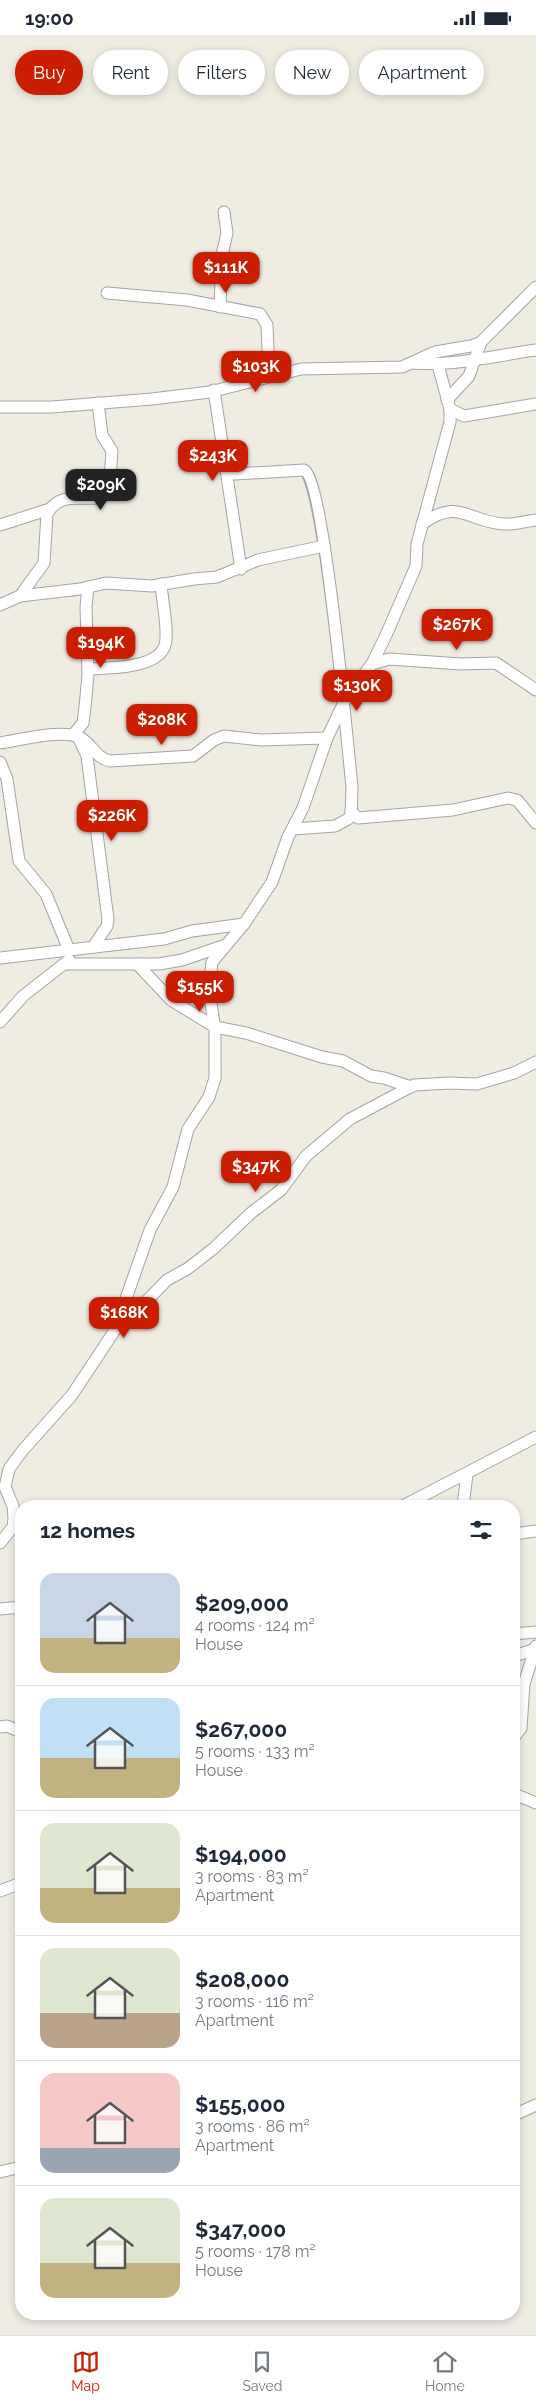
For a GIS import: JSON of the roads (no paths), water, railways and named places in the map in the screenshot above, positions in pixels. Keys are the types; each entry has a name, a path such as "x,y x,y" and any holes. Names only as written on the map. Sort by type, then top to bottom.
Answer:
{"street":[{"path":"220,307 222,255 227,233 224,212"},
{"path":"0,407 52,407 152,399 214,390 301,369 392,368 412,363 435,351 471,345 481,341 536,287"},
{"path":"107,293 187,300 260,314 267,325 269,376"},
{"path":"448,405 469,376 476,361 481,341"},
{"path":"412,363 438,365 476,361 536,350"},
{"path":"0,1543 13,1527 13,1506 4,1487 9,1469 23,1450 72,1395 115,1330 150,1230 172,1187 188,1129 209,1097 213,1086 216,1063 215,1027 210,990 212,962 223,946 244,923 272,882 288,837 303,808 328,737 347,696 372,664 416,566 417,544 433,492 449,427 448,405 438,365"},
{"path":"214,390 241,569"},
{"path":"0,525 50,509 67,498 102,498 109,492 112,451 102,435 98,403"},
{"path":"448,405 464,416 536,404"},
{"path":"225,469 235,474 307,471 313,485 324,546 343,708 352,787 351,812 348,819 335,826 293,829"},
{"path":"20,596 45,559 47,514 50,509"},
{"path":"422,524 436,514 450,511 504,525 536,521"},
{"path":"0,605 20,596 106,583 140,586 218,577 241,569 258,560 324,546"},
{"path":"88,669 128,667 150,660 163,650 166,640 166,618 161,584"},
{"path":"75,736 83,723 88,669 86,607 88,587"},
{"path":"372,664 389,659 461,664 496,663 536,689"},
{"path":"0,743 54,735 75,736 88,743 103,759 110,761 193,756 214,740 224,736 261,740 328,737"},
{"path":"75,736 87,756 108,919 107,926 93,947"},
{"path":"0,763 7,779 19,861 46,894 74,949"},
{"path":"351,812 358,818 453,810 508,798 517,800 536,823"},
{"path":"0,958 164,939 192,931 244,923"},
{"path":"66,964 137,965 169,963 223,946"},
{"path":"0,1022 23,996 66,964 74,949"},
{"path":"137,965 171,1000 215,1027 246,1033 322,1057 343,1061 371,1076 384,1078 411,1087"},
{"path":"115,1330 132,1316 167,1280 187,1269 214,1249 251,1213 281,1189 306,1156 350,1119 411,1087 450,1083 477,1084 514,1073 536,1062"},
{"path":"415,1500 536,1437"},
{"path":"464,1500 467,1474"},
{"path":"520,1533 536,1531"},
{"path":"0,1609 15,1608"},
{"path":"520,1633 536,1631"},
{"path":"520,1654 536,1647"},
{"path":"520,1729 524,1685 536,1647"},
{"path":"0,1727 7,1726 15,1729"},
{"path":"520,1796 536,1803"},
{"path":"0,1891 15,1885"},
{"path":"520,2112 536,2105"},
{"path":"0,2172 15,2168"}]}
